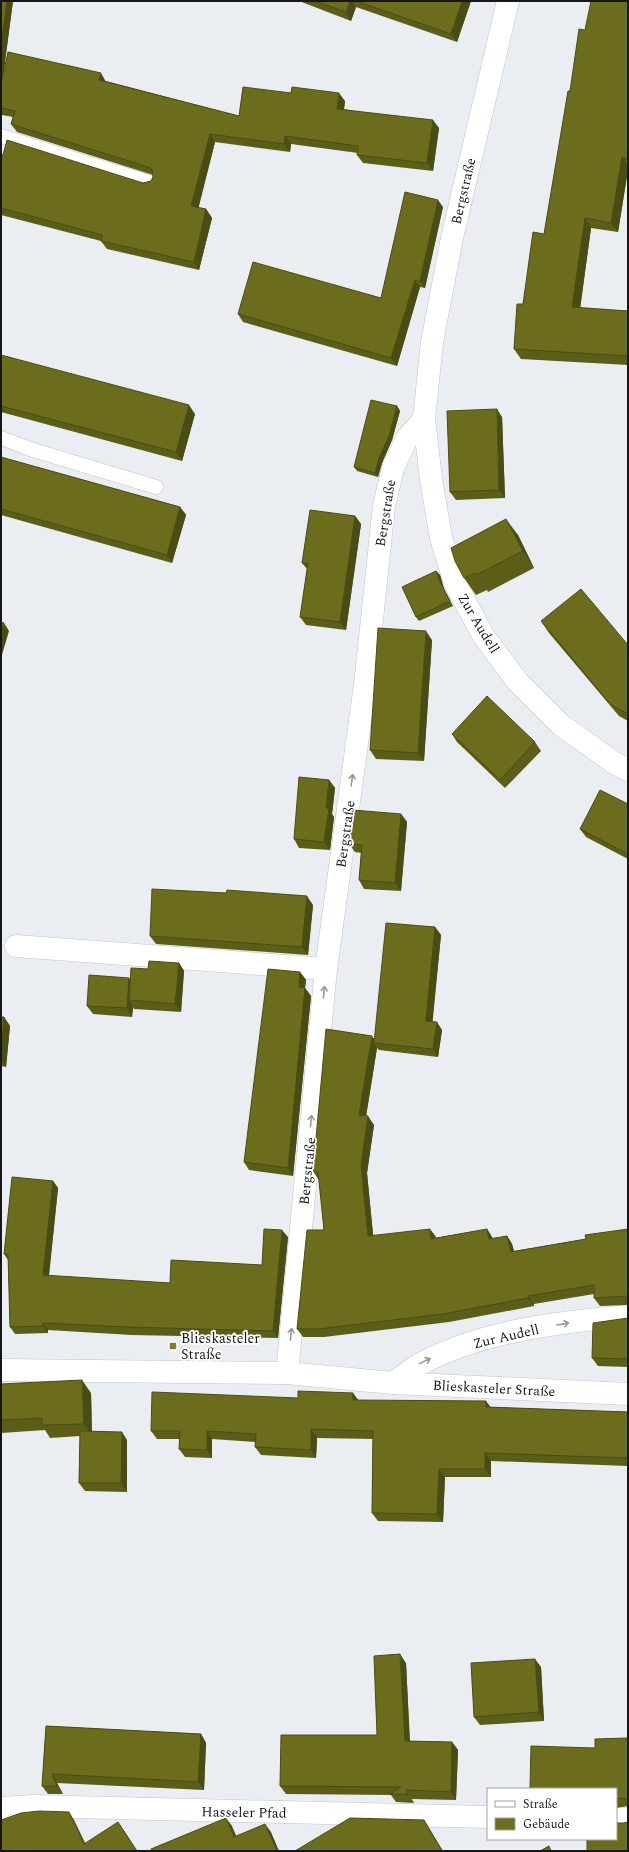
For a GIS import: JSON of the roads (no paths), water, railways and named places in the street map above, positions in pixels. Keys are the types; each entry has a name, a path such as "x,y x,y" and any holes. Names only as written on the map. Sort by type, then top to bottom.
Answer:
{"street":[{"name":"Bergstraße","path":"287,1373 326,969 365,685 384,506 393,468 407,438 424,419 432,342 452,238 508,1"},
{"name":"Zur Audell","path":"424,419 431,479 442,538 455,583 483,635 517,681 561,725 613,762 628,770"},
{"path":"16,946 326,969"},
{"name":"Zur Audell","path":"393,1383 419,1364 440,1354 492,1336 581,1321 628,1316"},
{"name":"Blieskasteler Straße","path":"1,1370 287,1373 393,1383 628,1394"},
{"name":"Hasseler Pfad","path":"1,1808 33,1806 487,1817"},
{"path":"617,1819 628,1819"}],"lane":[{"path":"1,136 151,183"},
{"path":"1,438 33,450 156,486"}],"place":[{"name":"Blieskasteler Straße","path":"173,1346"}]}
